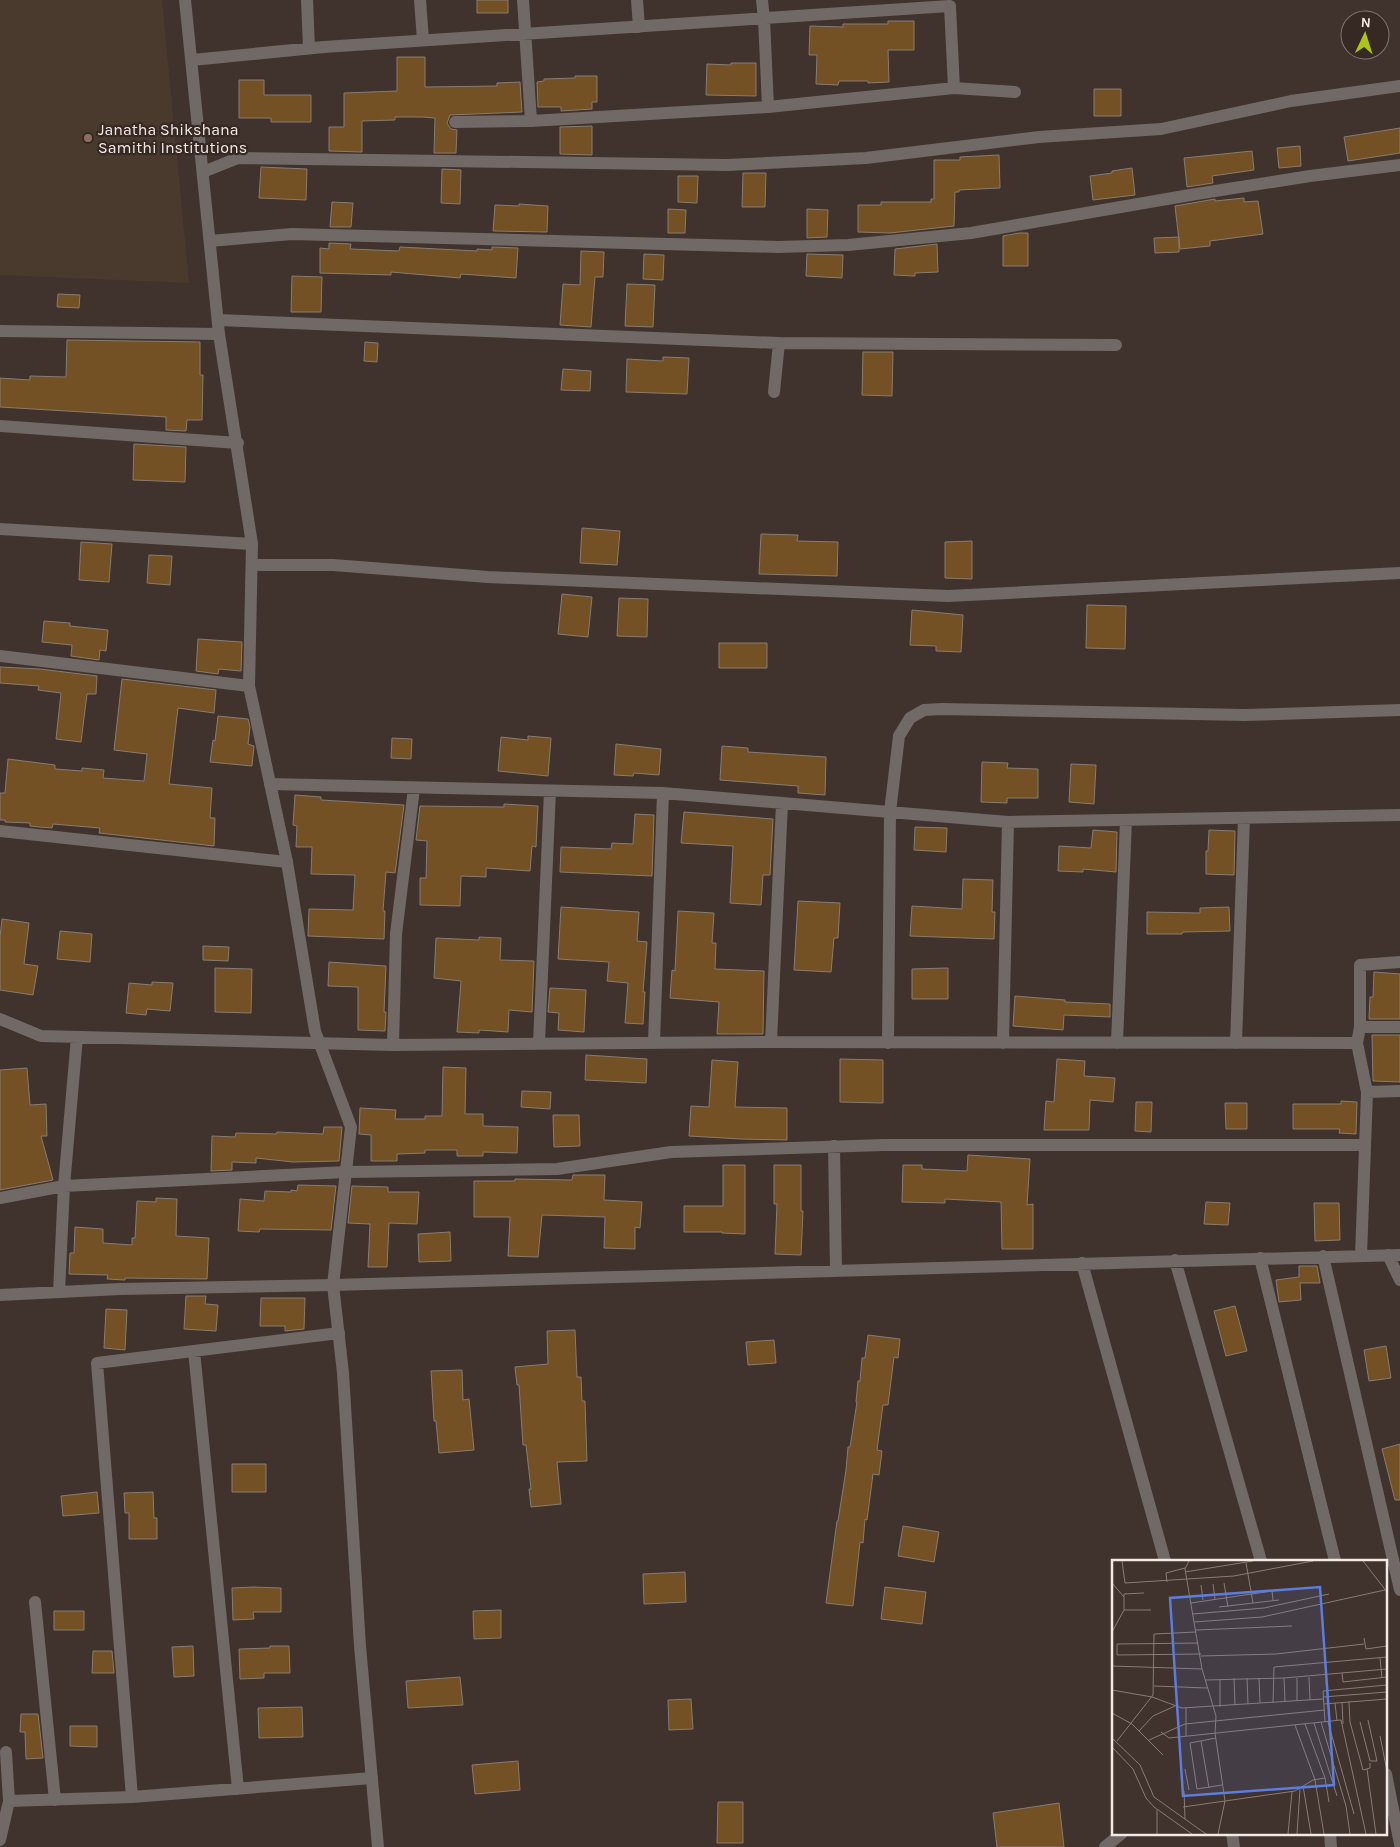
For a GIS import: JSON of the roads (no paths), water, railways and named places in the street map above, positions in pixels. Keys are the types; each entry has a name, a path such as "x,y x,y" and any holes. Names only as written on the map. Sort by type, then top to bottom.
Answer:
{"street":[{"path":"185,0 219,334 238,443 252,544 250,686 287,862 315,1032 351,1127 333,1285 344,1373 360,1646 378,1847"},
{"path":"307,0 309,48"},
{"path":"420,0 423,40"},
{"path":"523,0 532,121"},
{"path":"637,0 639,27"},
{"path":"762,0 768,107"},
{"path":"192,60 309,48 950,6 954,88"},
{"path":"203,172 238,158 727,165 866,158 1039,137 1162,129 1291,102 1400,86"},
{"path":"455,122 532,121 768,107 954,88 1015,92"},
{"path":"210,241 292,234 778,247 848,245 971,233 1199,193 1310,176 1400,165"},
{"path":"218,320 778,343 1116,345"},
{"path":"0,331 219,334"},
{"path":"774,392 778,343"},
{"path":"0,426 238,443"},
{"path":"0,529 252,544"},
{"path":"252,564 333,565 498,578 948,596 1400,573"},
{"path":"0,656 250,686"},
{"path":"888,1043 890,812 899,736 910,718 924,710 942,709 1245,715 1400,710"},
{"path":"270,784 663,793 1008,822 1400,815"},
{"path":"393,1045 396,934 414,788"},
{"path":"539,1043 550,790"},
{"path":"654,1042 663,793"},
{"path":"772,1042 782,803"},
{"path":"1236,1043 1244,818"},
{"path":"1116,1043 1126,820"},
{"path":"1003,1043 1008,822"},
{"path":"0,831 287,862"},
{"path":"1361,1256 1368,1092 1357,1043 1360,1027 1360,965 1400,962"},
{"path":"0,1019 41,1036 393,1045 654,1042 1357,1043"},
{"path":"1360,1027 1400,1027"},
{"path":"59,1292 64,1186 77,1037"},
{"path":"1368,1092 1400,1091"},
{"path":"0,1198 64,1186 346,1172 557,1169 671,1152 883,1145 1365,1145"},
{"path":"834,1146 836,1270"},
{"path":"0,1295 1394,1255 1400,1280"},
{"path":"1323,1256 1400,1590"},
{"path":"1260,1258 1335,1560"},
{"path":"1174,1260 1261,1560"},
{"path":"1082,1263 1165,1560"},
{"path":"132,1797 97,1363 339,1333"},
{"path":"194,1351 238,1788"},
{"path":"35,1602 56,1800"},
{"path":"0,1840 9,1801 6,1752"},
{"path":"9,1801 132,1797 372,1778"},
{"path":"1388,1784 1400,1844"},
{"path":"1232,1834 1234,1847"},
{"path":"1330,1834 1331,1847"},
{"path":"1105,1847 1118,1840"}],"place":[{"name":"Janatha Shikshana Samithi Institutions","path":"88,138"}]}
